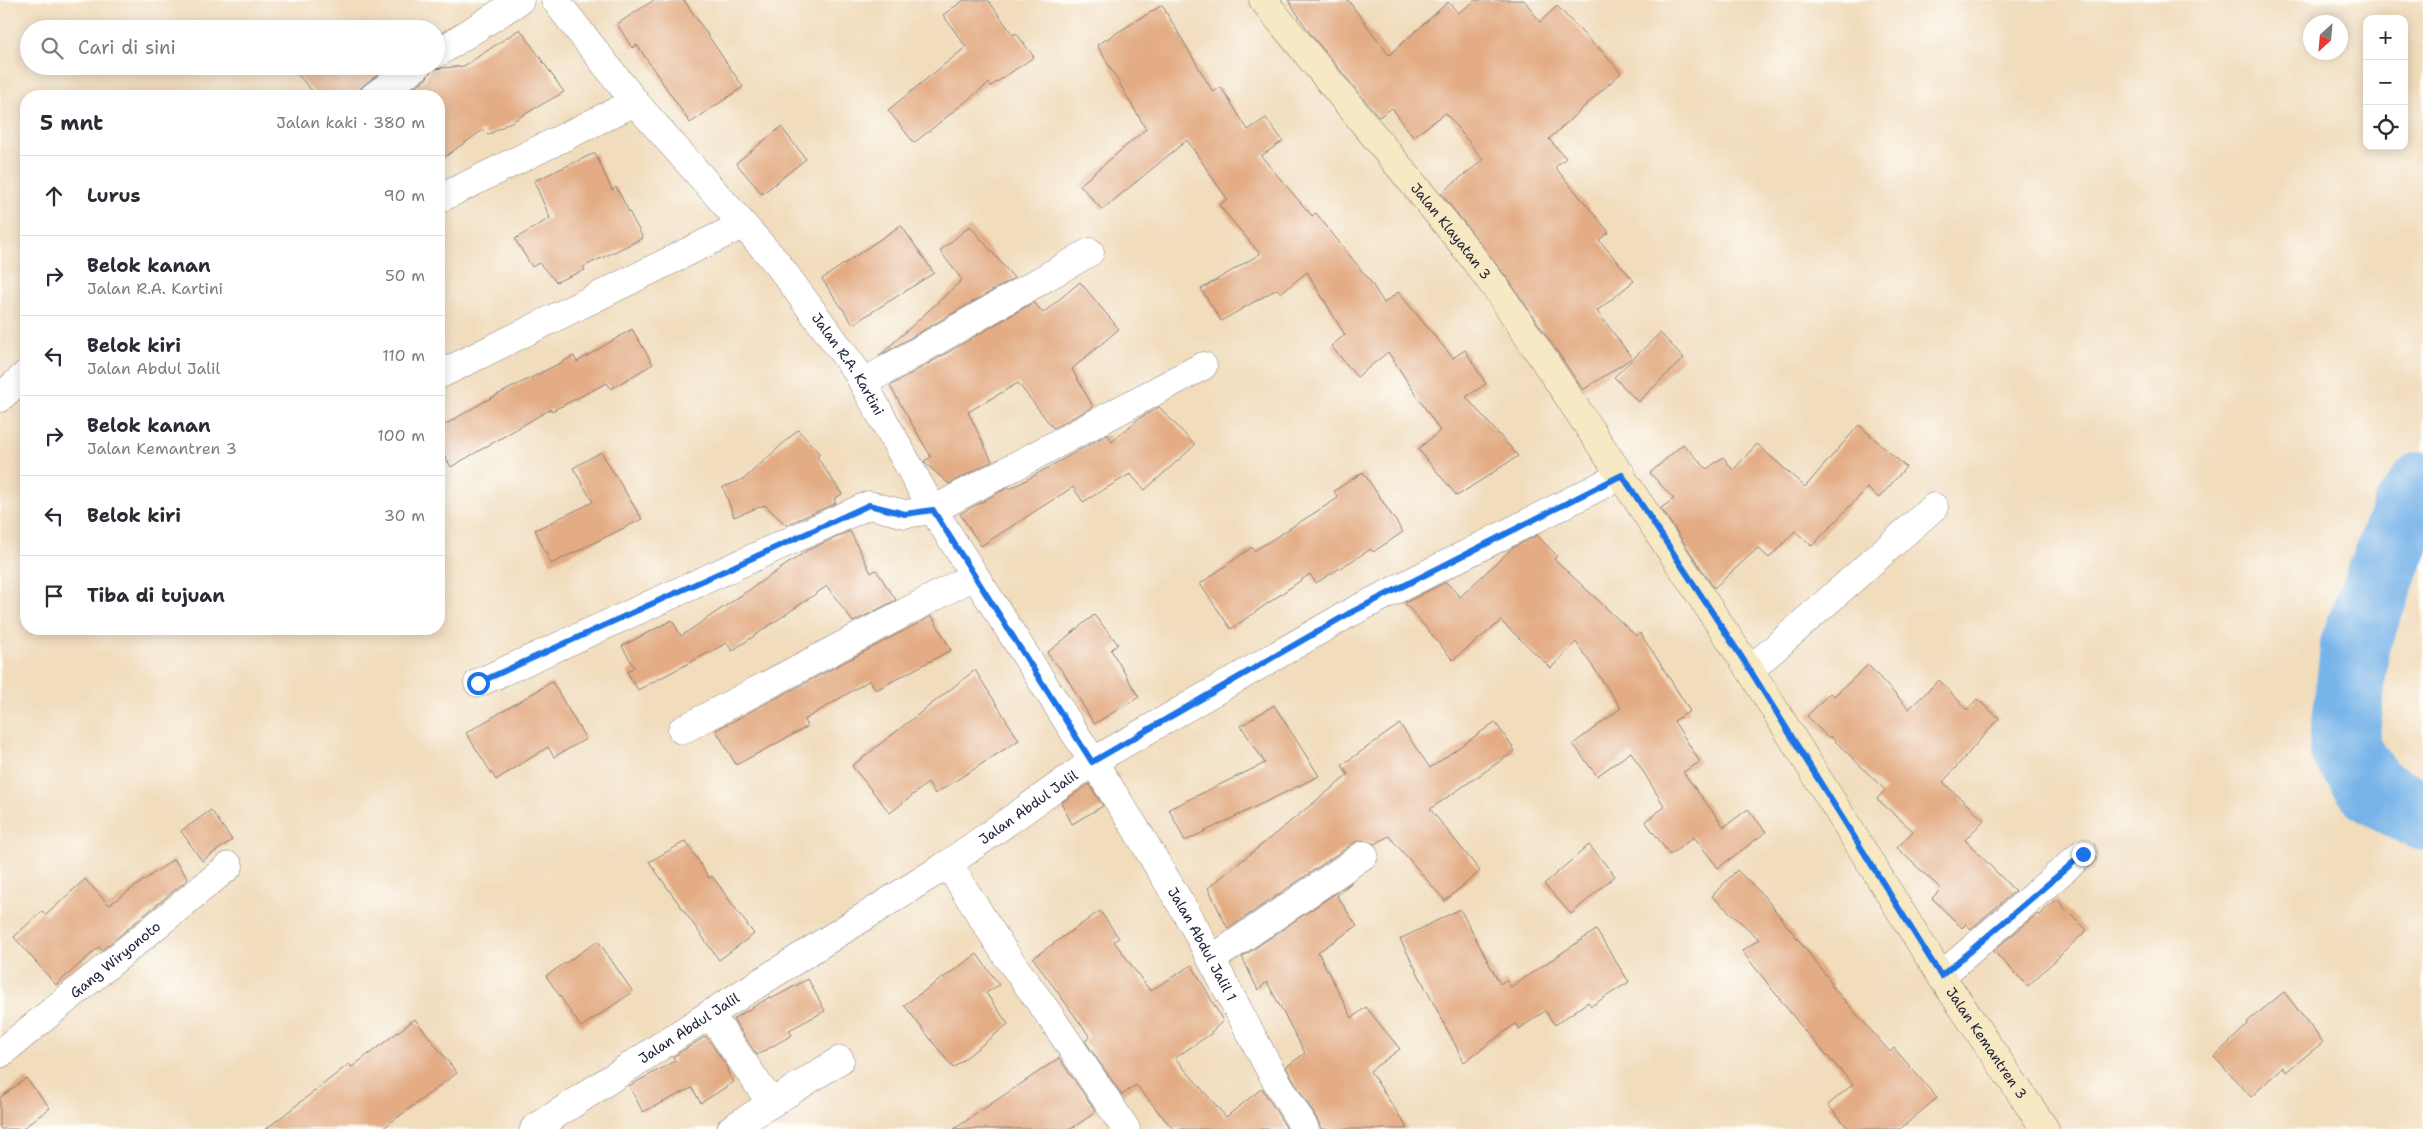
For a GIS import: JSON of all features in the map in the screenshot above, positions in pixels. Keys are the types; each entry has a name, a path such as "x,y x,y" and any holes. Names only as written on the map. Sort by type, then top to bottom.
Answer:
{"street":[{"path":"445,48 520,0"},
{"name":"Jalan R.A. Kartini","path":"555,0 635,102 742,225 778,263 864,383 933,510 1092,762"},
{"name":"Jalan Klayatan 3","path":"1263,0 1464,246 1498,291 1537,353 1622,475"},
{"path":"383,90 405,75"},
{"path":"445,196 635,102"},
{"path":"445,373 742,225"},
{"path":"864,383 1090,252"},
{"path":"478,683 869,505 905,514 933,510 1203,366"},
{"path":"0,398 20,380"},
{"name":"Jalan Kemantren 3","path":"1622,475 1750,670 1941,976 2045,1129"},
{"name":"Jalan Abdul Jalil","path":"534,1129 710,1014 948,864 1092,762 1348,614 1622,475"},
{"path":"1750,670 1934,507"},
{"path":"682,730 974,576"},
{"name":"Jalan Abdul Jalil 1","path":"1092,762 1136,829 1212,958 1270,1070 1305,1129"},
{"path":"1941,976 2083,854"},
{"path":"1212,958 1364,855"},
{"path":"948,864 1006,955 1048,1013 1126,1129"},
{"name":"Gang Wiryonoto","path":"0,1054 229,866"},
{"path":"710,1014 770,1103"},
{"path":"731,1129 840,1060"}],"building":[{"path":"654,0 684,0 743,87 690,123 637,45 632,48 617,24"},
{"path":"964,0 988,0 1013,35 1016,33 1034,57 991,86 989,83 914,143 888,110 966,47 943,15"},
{"path":"1288,0 1348,0 1389,55 1448,2 1458,13 1476,0 1524,0 1540,22 1557,6 1598,47 1621,73 1549,139 1566,158 1555,167 1609,232 1599,240 1634,281 1597,311 1632,358 1583,390 1510,282 1441,193 1483,160 1446,113 1413,137 1392,108 1379,117 1312,36"},
{"path":"1162,5 1213,92 1221,87 1248,130 1266,118 1283,141 1261,156 1312,216 1316,213 1370,281 1384,303 1398,292 1453,358 1465,350 1486,384 1466,397 1518,456 1457,496 1418,449 1440,431 1388,352 1357,377 1331,346 1345,335 1307,272 1281,293 1277,289 1221,321 1201,289 1260,254 1219,205 1227,199 1187,140 1102,210 1080,185 1146,129 1097,45"},
{"path":"520,29 564,92 488,135 483,130 445,157 445,90 410,90 426,79 428,75 445,75 445,68 464,66"},
{"path":"298,75 377,75 360,90 312,90"},
{"path":"781,127 806,159 762,194 736,163"},
{"path":"595,153 612,190 616,187 643,238 583,267 585,270 556,282 539,263 532,267 515,239 550,218 534,181"},
{"path":"901,225 934,273 853,324 822,279"},
{"path":"970,226 1014,278 879,356 962,280 940,251"},
{"path":"1080,282 1119,329 1072,369 1093,407 1053,428 1018,383 968,412 992,461 949,484 925,463 924,461 931,457 890,386 1034,302 1043,313"},
{"path":"632,329 653,364 611,389 607,383 552,411 551,409 451,467 445,456 445,424 487,400 574,356 577,362"},
{"path":"1660,333 1684,358 1638,402 1614,377"},
{"path":"1159,407 1195,445 1145,490 1130,474 1083,502 1073,487 981,546 960,514 1009,487 1010,489 1108,434 1112,442 1138,419"},
{"path":"1859,425 1906,467 1879,498 1867,488 1812,546 1795,531 1769,558 1758,548 1714,588 1661,508 1674,499 1650,473 1683,444 1707,469 1723,457 1733,470 1757,444 1805,487"},
{"path":"798,430 820,454 817,457 842,494 834,499 836,503 786,525 765,505 734,517 723,487 744,479"},
{"path":"601,452 642,519 551,564 535,530 593,502 573,468"},
{"path":"1363,472 1403,532 1373,552 1371,549 1316,583 1310,574 1231,629 1200,584 1252,547 1254,551 1338,498 1334,491"},
{"path":"850,531 871,573 876,570 896,600 853,622 827,586 732,651 727,643 638,690 627,672 634,667 622,646 672,620 681,636 808,550"},
{"path":"1537,535 1557,556 1554,559 1636,636 1640,633 1658,660 1690,711 1674,721 1700,762 1683,772 1724,827 1748,809 1766,832 1718,868 1694,837 1670,855 1645,821 1665,807 1631,752 1597,776 1573,744 1621,708 1576,642 1551,668 1501,621 1453,660 1405,603 1446,582 1460,597 1511,549"},
{"path":"1094,615 1118,644 1111,650 1139,697 1094,724 1064,673 1047,653"},
{"path":"932,616 951,650 876,690 870,680 804,720 807,727 736,765 716,730"},
{"path":"1868,665 1909,709 1939,680 1967,710 1977,699 1999,718 1943,782 1984,820 1965,840 2015,891 1971,929 1966,924 1962,928 1932,898 1941,889 1897,848 1913,831 1877,799 1885,790 1830,736 1828,738 1807,716 1830,693 1834,696"},
{"path":"975,670 1019,740 935,794 928,783 890,813 852,766"},
{"path":"552,682 586,739 554,757 548,747 496,780 466,733"},
{"path":"1274,705 1319,776 1185,841 1169,809 1265,763 1241,726"},
{"path":"1495,722 1515,751 1430,809 1480,871 1445,901 1389,836 1375,844 1362,840 1355,842 1228,929 1208,888 1348,775 1342,765 1400,724 1430,768"},
{"path":"1089,784 1103,806 1072,824 1061,803"},
{"path":"211,810 232,840 202,861 181,831"},
{"path":"686,841 709,878 712,876 754,934 719,960 649,862"},
{"path":"1589,845 1615,876 1571,914 1544,884"},
{"path":"174,859 188,879 102,950 99,947 56,985 14,937 42,911 46,915 85,879 109,905"},
{"path":"1737,870 1764,896 1832,983 1831,985 1890,1052 1894,1048 1937,1098 1900,1129 1849,1129 1828,1105 1853,1084 1808,1035 1742,951 1759,939 1712,896"},
{"path":"1352,882 1337,896 1357,926 1318,952 1352,1018 1366,1007 1400,1049 1370,1071 1408,1129 1321,1129 1286,1067 1305,1053 1267,982 1258,990 1242,957"},
{"path":"2056,899 2087,930 2028,986 1993,951 2037,914 2039,916"},
{"path":"1460,909 1500,984 1506,980 1511,987 1596,930 1629,982 1591,1006 1588,1002 1555,1025 1545,1011 1519,1029 1515,1024 1464,1062 1400,939"},
{"path":"1100,911 1119,938 1114,941 1150,991 1192,965 1223,1021 1212,1033 1175,1058 1226,1117 1262,1088 1287,1129 1173,1129 1136,1085 1122,1095 1085,1041 1090,1037 1033,958"},
{"path":"598,941 633,992 581,1027 546,976"},
{"path":"977,954 999,985 986,993 1008,1024 953,1068 904,1005"},
{"path":"808,979 825,1011 789,1030 792,1035 757,1055 733,1019 770,997 771,999"},
{"path":"2284,992 2323,1042 2286,1072 2283,1067 2251,1097 2214,1057 2248,1024 2247,1022"},
{"path":"415,1019 457,1073 382,1129 266,1129 349,1064 352,1067"},
{"path":"706,1036 729,1070 727,1071 734,1082 701,1103 692,1088 643,1112 629,1086 675,1061 673,1057"},
{"path":"1059,1058 1096,1112 1071,1129 954,1129"},
{"path":"26,1078 50,1108 22,1129 0,1129 0,1098"}],"waterway":[{"path":"2423,486 2405,514 2355,643 2344,747 2372,789 2423,816"}],"route":[{"path":"478,683 869,505 905,514 933,510 1092,762 1348,614 1622,475 1750,670 1941,976 2083,854"}]}
